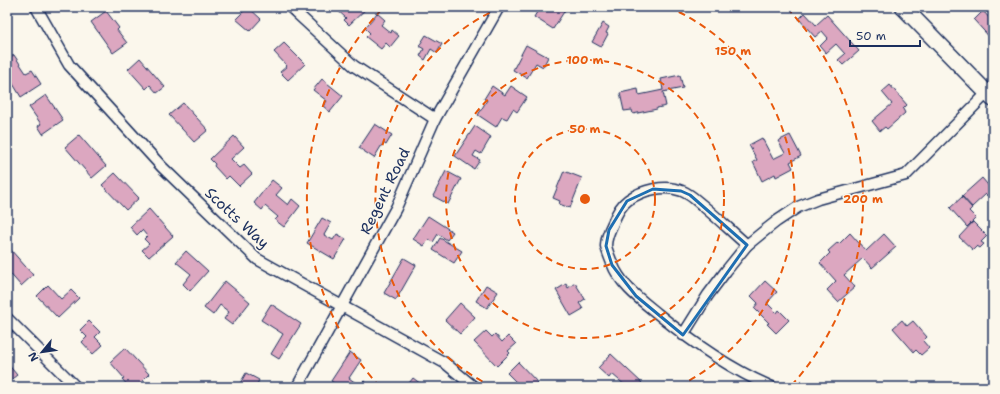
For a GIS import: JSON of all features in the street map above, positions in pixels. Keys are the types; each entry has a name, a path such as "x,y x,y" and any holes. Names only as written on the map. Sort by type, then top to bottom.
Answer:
{"street":[{"name":"Scotts Way","path":"36,7 69,65 162,167 257,259 445,363 474,387"},
{"path":"290,7 354,66 435,119"},
{"name":"Regent Road","path":"297,387 396,208 435,119 499,7"},
{"path":"683,335 708,295 747,245 777,221 798,208 818,200 906,175 991,93 903,7"},
{"path":"747,245 716,216 690,195 681,191 666,188 653,189 639,194 627,201 617,213 609,230 606,246 612,264 636,296 695,344 736,370 772,387"},
{"path":"7,318 76,387"}],"highlighted area":[{"path":"653,189 681,191 690,195 747,245 683,335 636,296 612,265 606,246 609,230 627,201"}],"building":[{"path":"248,7 261,19 250,31 236,19"},
{"path":"330,7 368,7 349,25 344,20 346,18 335,8 333,10"},
{"path":"540,7 567,7 553,29 534,17"},
{"path":"106,11 119,28 117,30 127,43 113,53 91,22"},
{"path":"983,11 993,22 993,41 974,20"},
{"path":"377,13 385,20 381,25 391,33 392,30 399,36 390,47 386,43 381,49 366,37 370,33 365,28"},
{"path":"805,13 816,25 827,15 859,51 843,65 838,60 845,54 836,44 826,53 820,46 828,38 822,31 815,37 799,19"},
{"path":"603,23 609,27 606,33 608,34 601,47 592,42"},
{"path":"426,35 442,44 437,53 431,49 425,60 420,56 424,49 419,46"},
{"path":"284,43 305,64 288,80 280,72 287,66 274,52"},
{"path":"526,45 548,57 543,67 536,63 527,78 513,70"},
{"path":"14,55 26,73 32,70 41,84 21,97 7,74 7,69 9,68 7,66 7,59"},
{"path":"140,58 165,87 157,93 150,85 146,89 128,69"},
{"path":"680,75 683,88 663,92 666,106 633,114 632,110 624,111 620,93 638,89 639,95 663,90 661,79"},
{"path":"322,79 343,96 330,112 323,106 327,101 313,90"},
{"path":"890,85 907,105 903,109 905,113 887,129 885,127 880,131 872,121 892,104 882,92"},
{"path":"492,86 505,95 511,86 527,97 517,112 513,109 507,119 502,117 496,127 478,115 487,100 484,99"},
{"path":"46,95 63,120 43,134 38,126 41,124 29,107"},
{"path":"183,103 208,130 194,142 169,115"},
{"path":"375,124 392,135 386,145 383,143 374,158 359,148"},
{"path":"475,126 491,137 481,154 476,151 473,156 480,160 474,169 455,156"},
{"path":"79,135 106,166 92,178 65,147"},
{"path":"790,135 801,156 790,162 793,168 776,177 775,174 762,181 753,162 757,160 749,145 762,138 773,159 785,153 778,141"},
{"path":"234,136 244,147 231,159 240,168 244,165 252,174 239,186 229,176 226,179 214,166 215,164 210,159"},
{"path":"446,171 461,179 448,204 433,196"},
{"path":"564,171 582,178 570,208 559,204 560,201 553,198"},
{"path":"115,173 139,198 126,210 102,185"},
{"path":"982,178 993,191 987,196 986,194 972,207 962,196"},
{"path":"272,180 282,188 276,195 288,205 292,199 300,206 284,227 275,220 278,217 265,206 262,210 254,203"},
{"path":"962,197 972,208 969,211 976,218 967,227 950,208"},
{"path":"149,209 173,236 149,257 142,250 149,244 144,239 147,236 142,230 137,235 130,227"},
{"path":"428,216 453,232 447,240 438,234 433,242 429,239 424,246 413,239"},
{"path":"322,218 331,223 324,235 333,240 337,234 346,239 334,259 307,243"},
{"path":"973,222 987,236 981,242 984,244 980,248 977,246 973,250 959,237"},
{"path":"850,233 866,251 884,234 896,247 872,268 863,258 844,275 855,287 838,302 827,290 836,281 820,263 830,253 828,251 838,242 839,244"},
{"path":"440,238 462,251 454,263 433,250"},
{"path":"10,249 33,275 21,286 7,270 7,251"},
{"path":"186,251 208,271 190,291 183,284 191,274 176,262"},
{"path":"404,258 416,265 396,300 384,293"},
{"path":"225,281 250,302 232,325 224,319 229,312 220,305 213,315 204,308"},
{"path":"765,281 777,292 767,303 777,313 779,310 789,320 776,333 767,324 769,323 754,308 758,303 751,296"},
{"path":"575,283 585,299 579,303 583,309 571,316 556,290 566,284 568,288"},
{"path":"48,285 61,299 71,290 79,298 58,318 37,296"},
{"path":"486,285 498,292 487,308 476,301"},
{"path":"460,303 475,317 460,334 445,320"},
{"path":"271,304 301,324 279,359 271,354 283,334 261,320"},
{"path":"902,320 907,326 913,321 927,337 923,341 929,348 921,355 916,350 914,352 893,328"},
{"path":"89,321 100,332 95,337 103,345 93,354 82,342 87,337 80,330"},
{"path":"486,331 492,337 495,334 502,342 508,336 516,344 508,351 510,353 497,366 474,342"},
{"path":"125,348 149,374 136,387 129,387 122,379 124,378 110,362"},
{"path":"350,352 361,360 349,378 360,386 364,381 371,386 370,387 340,387 331,381"},
{"path":"611,354 642,383 638,387 627,387 612,374 609,378 598,368"},
{"path":"518,362 538,383 534,387 521,387 507,373"},
{"path":"7,363 17,375 7,383"},
{"path":"246,373 259,380 256,387 238,387"},
{"path":"413,378 425,387 406,387"}]}
